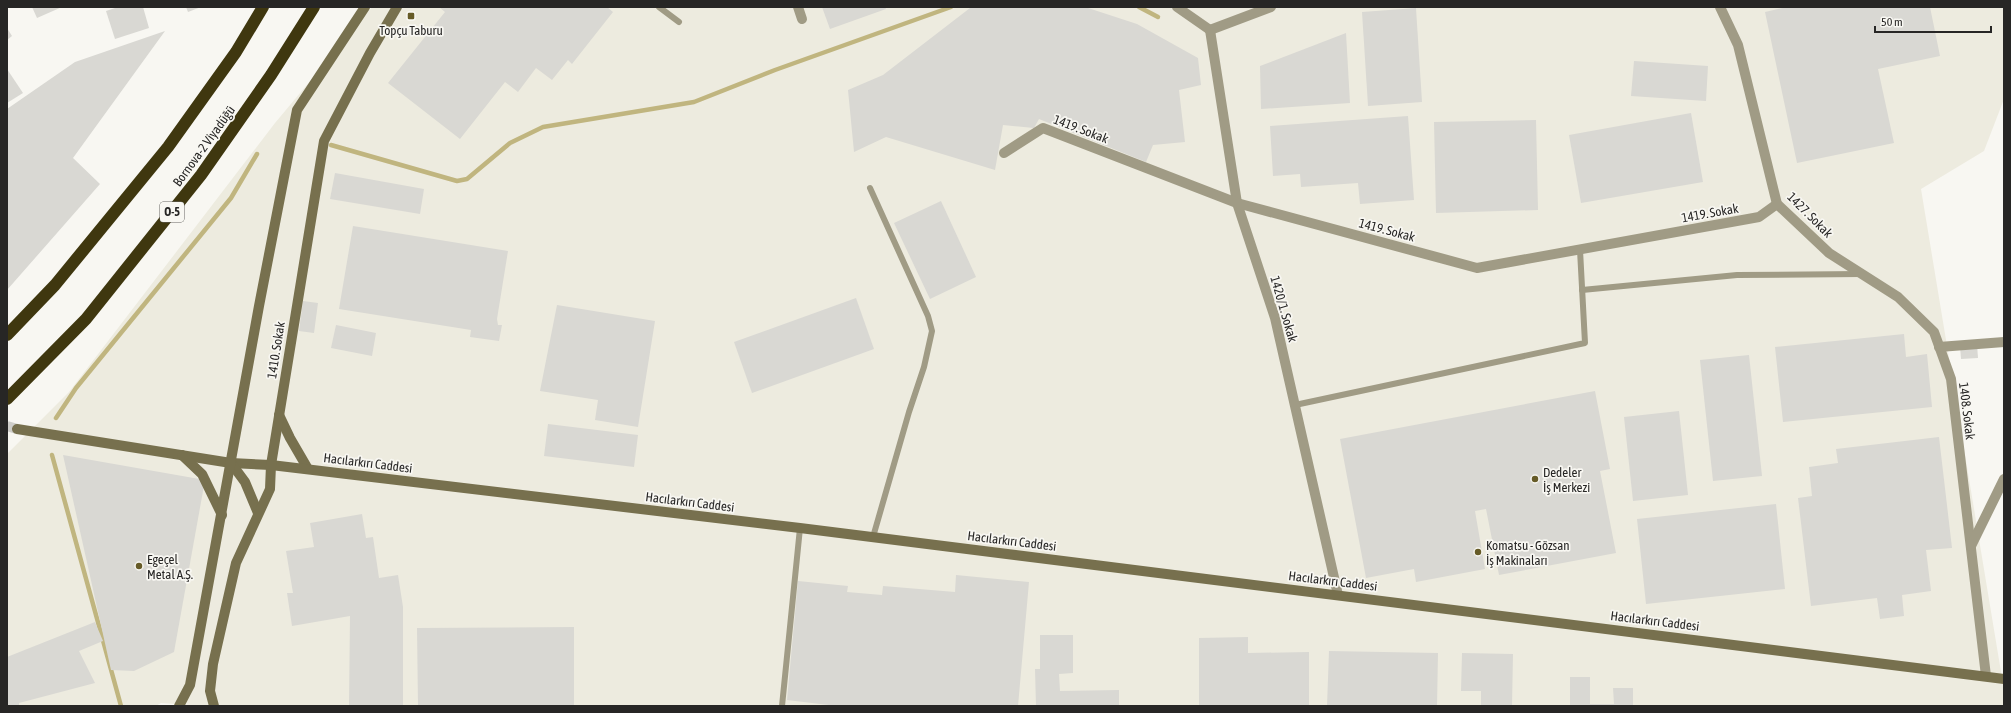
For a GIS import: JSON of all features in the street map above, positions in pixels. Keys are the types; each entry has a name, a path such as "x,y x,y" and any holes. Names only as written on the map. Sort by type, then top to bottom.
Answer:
{"highway":[{"path":"7,334 55,285 168,147 236,52 263,7"},
{"name":"Bornova-2 Viyadüğü","path":"7,399 86,319 201,175 271,75 314,7"}],"street":[{"name":"1410. Sokak","path":"179,706 190,685 259,306 297,110 365,7"},
{"name":"1410. Sokak","path":"214,706 210,691 213,664 234,571 258,513 270,489 271,465 324,141 370,53 397,7"},
{"path":"798,7 802,19"},
{"path":"1177,7 1210,30 1271,7"},
{"name":"1427. Sokak","path":"1720,7 1738,45 1777,204 1829,253 1898,296 1934,332 1939,347"},
{"name":"1420/1. Sokak","path":"1210,30 1237,203 1275,318 1338,595"},
{"name":"1419. Sokak","path":"1004,153 1043,128 1237,203 1477,268 1759,217 1777,204"},
{"path":"1939,347 2004,342"},
{"name":"1408. Sokak","path":"1939,347 1951,379 1986,676"},
{"path":"279,415 308,469"},
{"name":"Hacılarkırı Caddesi","path":"17,429 231,463 308,469 800,528 1986,676 2004,680"},
{"path":"182,455 202,474 222,515"},
{"path":"231,463 245,482 258,513"},
{"path":"1971,546 2004,479"}],"lane":[{"path":"659,7 680,22"},
{"path":"870,188 928,316 932,331 924,367 909,412 873,537"},
{"path":"1295,405 1585,343 1580,250"},
{"path":"1582,290 1737,275 1863,274"},
{"path":"782,706 800,528"}],"shaded area":[{"path":"372,7 2004,7 2004,99 1984,151 1921,189 2004,690 2004,706 203,706 161,703 156,706 7,706 7,454 69,392 275,123"}],"building":[{"path":"32,7 62,7 37,18"},
{"path":"118,7 143,7 149,28 115,39 106,11"},
{"path":"186,7 201,7 188,12"},
{"path":"439,7 607,7 613,12 572,64 568,60 552,80 536,68 518,92 505,82 460,139 388,83 445,12"},
{"path":"822,7 885,7 886,9 830,29"},
{"path":"1085,7 1137,24 1198,58 1201,85 1179,90 1185,142 1153,145 1146,162 1039,119 1034,128 1003,125 995,170 886,137 854,152 848,90 883,75 970,8"},
{"path":"1787,7 1930,7 1940,56 1878,69 1894,143 1797,163 1765,12"},
{"path":"1416,8 1422,102 1368,106 1362,12"},
{"path":"7,28 12,36 7,40"},
{"path":"165,31 73,158 100,184 7,290 7,109 75,62"},
{"path":"1346,33 1350,103 1261,109 1260,66"},
{"path":"1634,61 1708,66 1706,101 1631,96"},
{"path":"7,69 23,93 7,103"},
{"path":"1691,113 1703,182 1581,203 1569,135"},
{"path":"1408,116 1414,200 1360,204 1358,183 1301,187 1300,174 1273,176 1270,126"},
{"path":"1536,120 1538,210 1436,213 1434,122"},
{"path":"335,173 424,189 420,214 330,199"},
{"path":"941,201 976,277 930,299 894,223"},
{"path":"353,226 508,251 497,319 498,325 502,325 499,341 470,337 471,330 339,309"},
{"path":"856,298 874,349 752,393 734,342"},
{"path":"303,301 318,303 314,333 299,331"},
{"path":"557,305 655,321 638,427 595,420 598,400 540,391"},
{"path":"336,325 376,333 372,356 331,348"},
{"path":"1904,334 1906,357 1927,354 1932,407 1783,422 1775,347"},
{"path":"1977,344 1978,358 1961,359 1960,346"},
{"path":"1749,355 1762,476 1713,481 1700,360"},
{"path":"1595,391 1610,469 1600,471 1616,553 1499,575 1486,509 1475,511 1485,569 1416,582 1414,569 1366,578 1340,439"},
{"path":"1679,411 1688,495 1633,501 1624,417"},
{"path":"548,424 638,435 634,467 544,456"},
{"path":"1939,437 1952,548 1926,550 1931,591 1902,595 1904,616 1880,619 1877,598 1811,606 1798,498 1812,496 1809,467 1838,463 1836,449"},
{"name":"Egeçel Metal A.Ş.","path":"63,455 205,480 174,652 134,671 111,670"},
{"path":"1776,504 1785,589 1646,604 1637,519"},
{"path":"362,514 366,538 373,537 379,578 398,575 403,607 403,706 349,706 350,616 292,626 287,593 293,593 286,551 314,547 310,523"},
{"path":"956,575 1029,582 1018,706 837,706 787,700 798,581 848,586 847,592 882,595 883,586 955,592"},
{"path":"95,622 103,641 79,651 95,683 19,703 19,706 7,706 7,657"},
{"path":"574,627 574,706 418,706 417,628"},
{"path":"1040,635 1073,635 1073,673 1059,674 1060,691 1119,690 1119,706 1036,706 1035,669 1040,669"},
{"path":"1248,637 1248,653 1309,652 1309,706 1199,706 1199,638"},
{"path":"1329,651 1438,653 1437,706 1327,706"},
{"path":"1462,653 1513,654 1512,706 1481,706 1481,691 1461,691"},
{"path":"1570,677 1590,677 1590,704 1614,704 1613,688 1633,688 1633,706 1570,706"}],"waterway":[{"path":"331,145 457,181 467,179 510,143 543,127 694,102 775,70 951,7"},
{"path":"1139,7 1158,17"},
{"path":"56,418 76,388 231,198 257,154"},
{"path":"52,455 121,706"}],"tunnel":[{"path":"7,426 17,429"}],"place":[{"name":"Topçu Taburu","path":"411,16"},
{"name":"Dedeler İş Merkezi","path":"1535,479"},
{"name":"Komatsu - Gözsan İş Makinaları","path":"1478,552"},
{"name":"Egeçel Metal A.Ş.","path":"139,566"}]}
